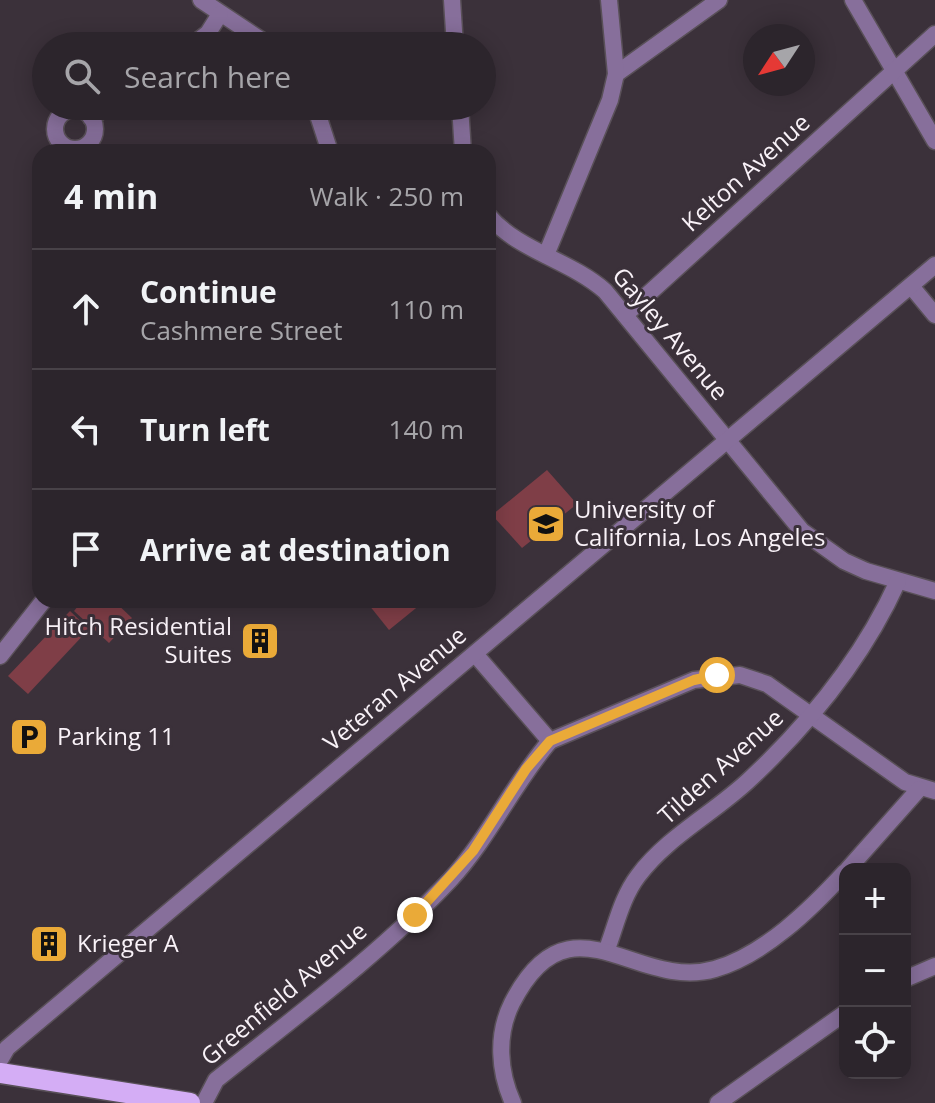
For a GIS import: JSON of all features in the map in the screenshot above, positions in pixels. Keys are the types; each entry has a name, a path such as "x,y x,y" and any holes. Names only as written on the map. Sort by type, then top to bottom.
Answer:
{"main road":[{"path":"0,1073 190,1103"}],"street":[{"path":"201,0 248,32"},
{"path":"452,0 454,32"},
{"path":"546,255 601,125 616,74 609,0"},
{"path":"616,74 719,0"},
{"path":"853,0 935,141"},
{"path":"209,32 220,14"},
{"name":"Kelton Avenue","path":"625,315 935,34"},
{"path":"320,120 327,144"},
{"path":"461,120 462,144"},
{"name":"Gayley Avenue","path":"496,222 512,237 586,274 625,315 782,507 819,545 866,571 935,591"},
{"name":"Veteran Avenue","path":"0,1060 7,1048 935,265"},
{"path":"911,286 935,315"},
{"name":"Tilden Avenue","path":"607,949 638,877 659,854 746,783 814,715 857,657 898,581"},
{"path":"0,656 38,608"},
{"path":"475,654 550,741 694,680 717,675 740,675 767,684 927,790 853,863"},
{"name":"Greenfield Avenue","path":"204,1103 216,1080 358,964 452,878 526,769 550,741"},
{"path":"513,1103 500,1063 508,1011 520,988 538,966 558,953 583,947 607,949 658,969 685,974 713,970 745,956 794,920 839,877"},
{"path":"911,976 935,966"},
{"path":"718,1103 839,1017"}],"shaded area":[{"path":"547,470 577,504 522,548 496,519 496,512"},
{"path":"76,608 121,608 132,618 109,643 74,611"},
{"path":"371,608 416,608 389,630"},
{"path":"70,611 89,629 28,694 8,676"}],"place":[{"name":"University of California, Los Angeles","path":"546,524"},
{"name":"Hitch Residential Suites","path":"260,641"},
{"name":"Parking 11","path":"29,737"},
{"name":"Krieger A","path":"49,944"}],"route":[{"path":"415,915 452,878 473,851 526,769 550,741 694,680 717,675"}]}
